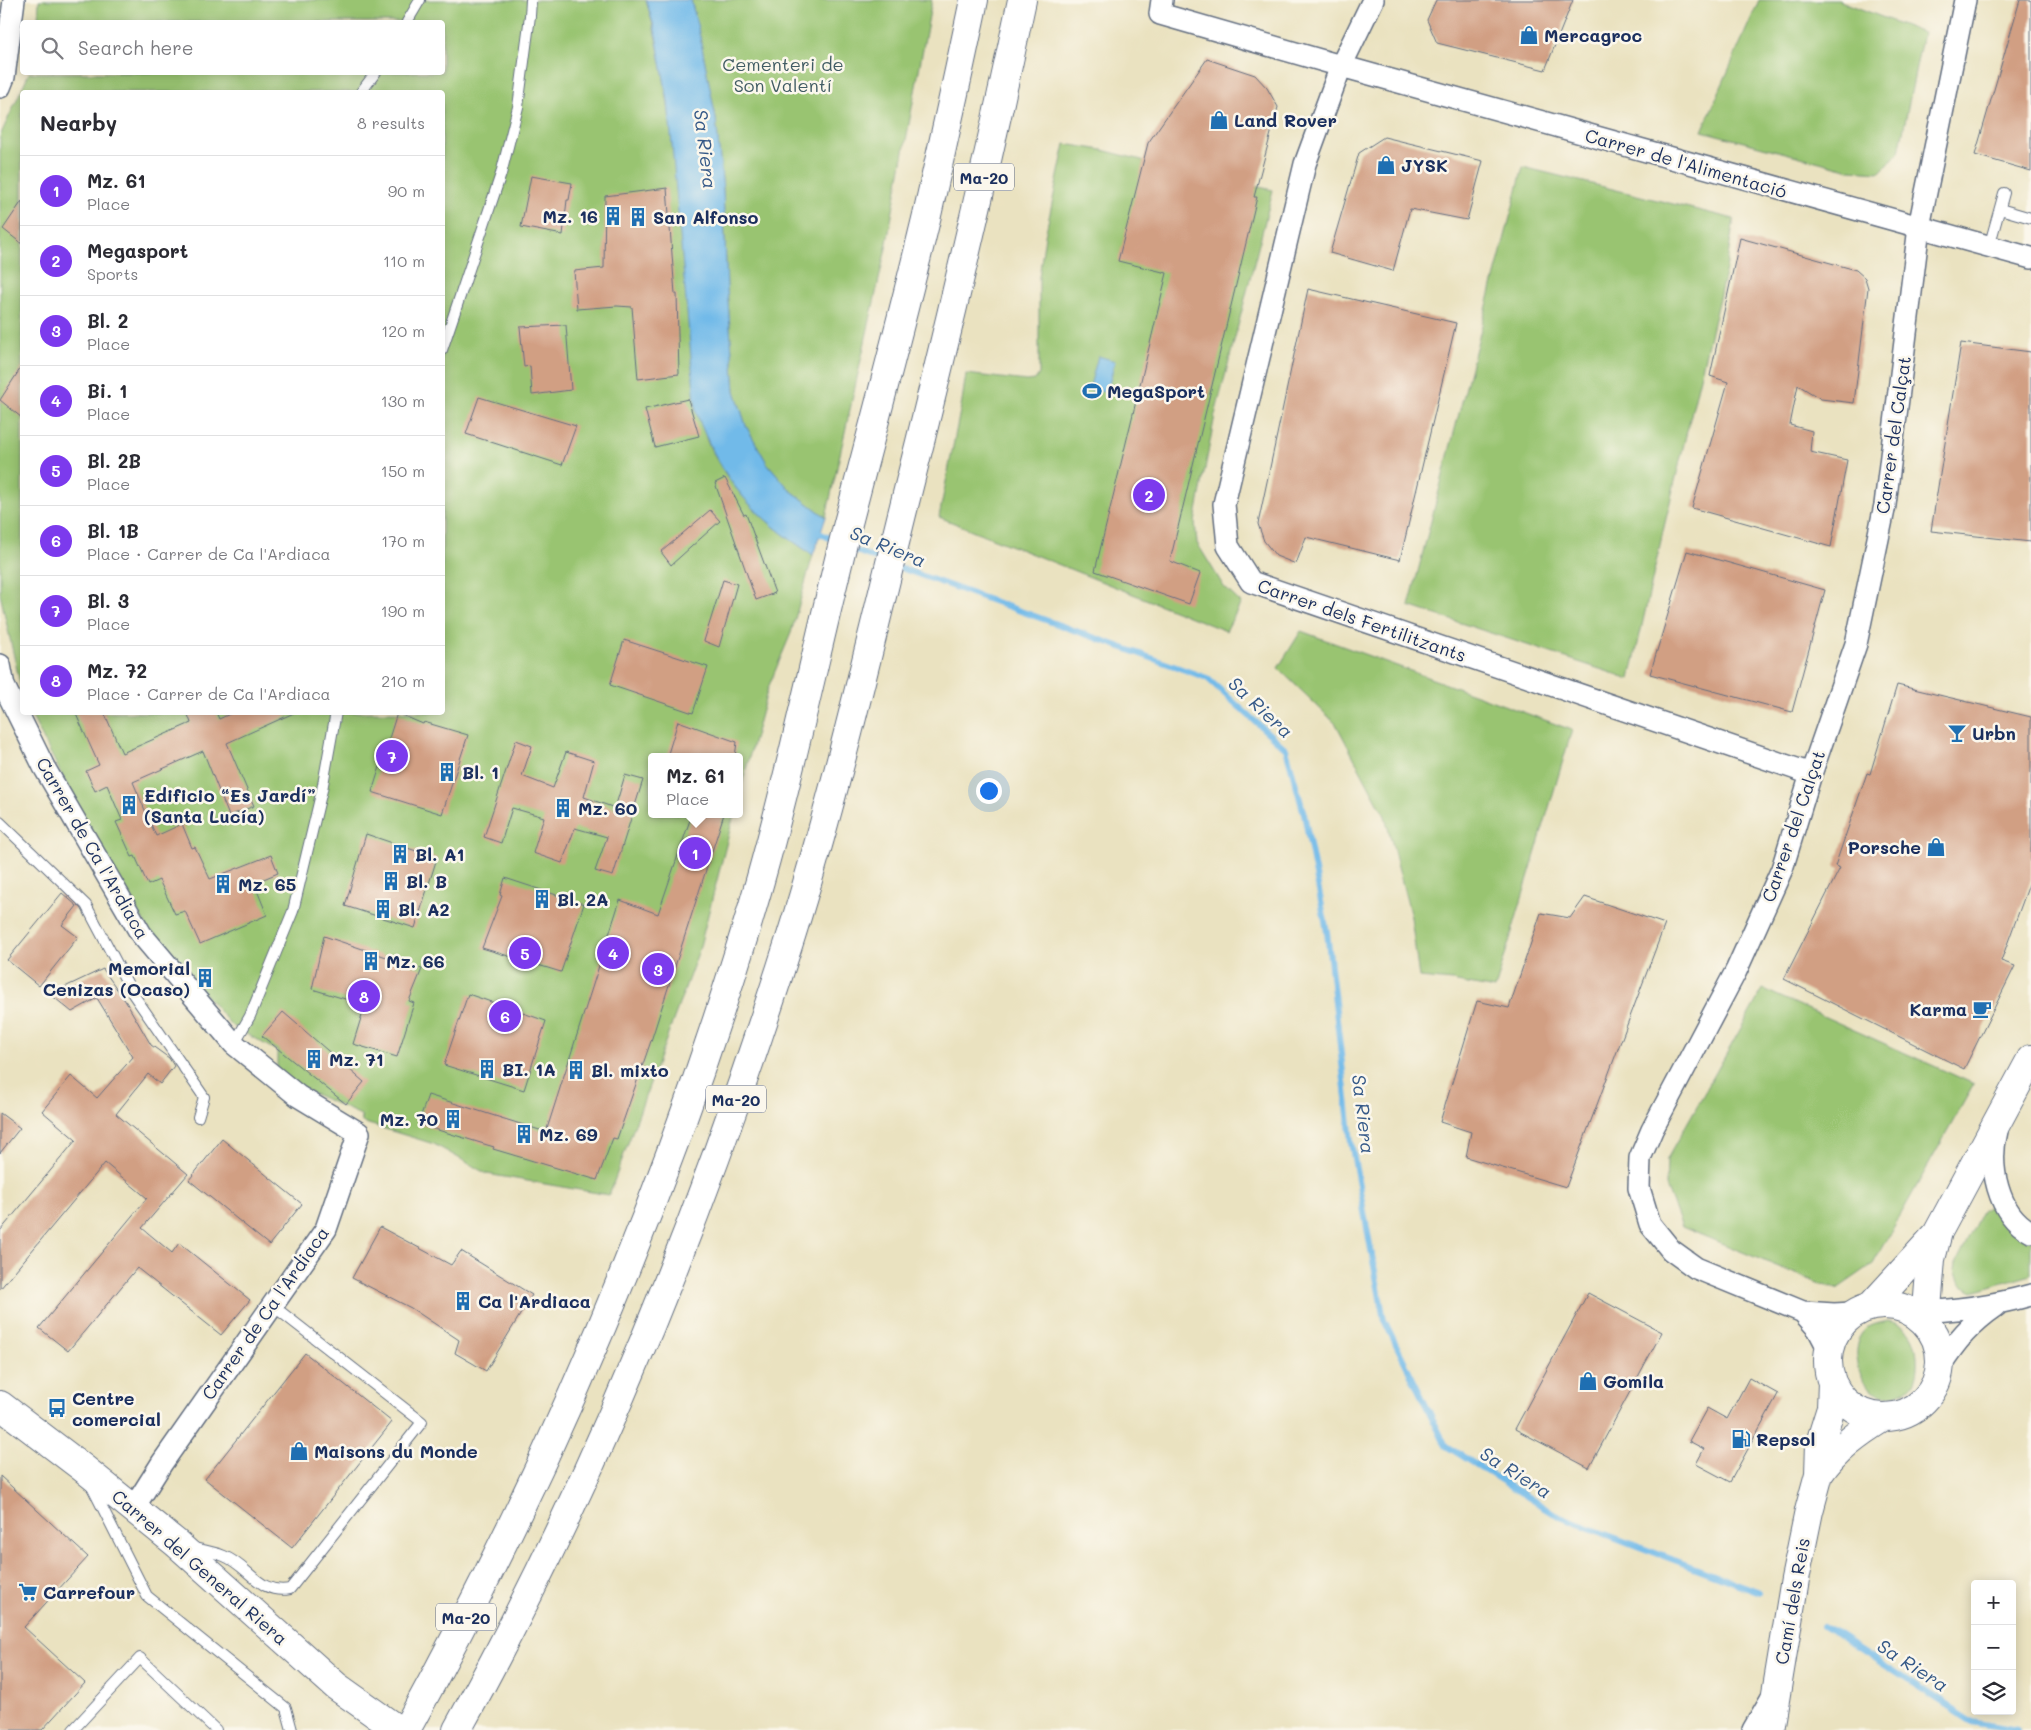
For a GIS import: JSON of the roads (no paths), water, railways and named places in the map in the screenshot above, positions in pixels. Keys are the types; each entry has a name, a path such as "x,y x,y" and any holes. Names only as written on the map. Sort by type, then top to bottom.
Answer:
{"main road":[{"path":"960,64 962,0"},
{"name":"Ma-20","path":"406,1730 471,1607 546,1453 589,1355 651,1203 704,1058 744,938 785,786 817,646 926,219 974,0"},
{"name":"Ma-20","path":"457,1730 515,1619 584,1476 690,1227 759,1036 792,933 866,658 974,222 1022,0"},
{"path":"1938,1232 1862,1310 1839,1326 1830,1341 1827,1359 1830,1378 1839,1394 1851,1408 1870,1416 1884,1417 1904,1413 1920,1404 1933,1390 1939,1373 1940,1355 1935,1338 1922,1315 1931,1259 1938,1232 2031,1059"},
{"path":"1862,1310 1886,1304 1922,1315"},
{"path":"1819,1474 1820,1443 1831,1408 1832,1382"},
{"name":"Carrer del General Riera","path":"0,1405 83,1468 176,1543 336,1686 398,1730"},
{"path":"1819,1474 1831,1456 1848,1441 1884,1417"},
{"name":"Camí dels Reis","path":"1770,1730 1775,1692 1809,1511 1819,1474"}],"street":[{"path":"0,87 4,77 14,0"},
{"name":"Carrer de l'Alimentació","path":"1162,0 1160,14 2031,258"},
{"name":"Carrer dels Fertilitzants","path":"1373,0 1341,66 1305,164 1224,504 1228,546 1251,582 1812,774"},
{"name":"Carrer del Calçat","path":"1803,1312 1696,1268 1671,1250 1650,1224 1639,1188 1640,1158 1652,1130 1736,971 1782,869 1856,644 1884,505 1919,228 1965,0"},
{"name":"Carrer de Ca l'Ardiaca","path":"0,665 4,686 44,767 141,934 234,1044 298,1096 359,1134 326,1229 162,1463 133,1509"},
{"path":"2000,1118 1994,1140 1993,1159 2001,1198 2010,1215 2021,1226 2031,1232"},
{"path":"1922,1315 2001,1303 2031,1295"},
{"path":"1940,1366 1955,1343 1977,1318 2001,1303"},
{"path":"1803,1312 1834,1314 1862,1310"},
{"path":"1803,1312 1818,1329 1829,1350"},
{"path":"1753,1730 1775,1692"}],"lane":[{"path":"409,20 420,0"},
{"path":"445,341 501,174 518,107 531,0"},
{"path":"362,90 374,75"},
{"path":"1989,247 2004,193"},
{"path":"2000,209 2031,218"},
{"path":"234,1044 250,1016 293,910 322,790 335,715"},
{"path":"0,822 86,905 133,994 204,1097 198,1117"},
{"path":"176,1543 225,1556 269,1589 279,1591 290,1589 422,1422 272,1305"},
{"path":"83,1468 147,1596 286,1708 292,1730"},
{"path":"73,1730 140,1658 216,1730"}],"water":[{"path":"646,0 691,0 716,119 723,190 727,289 735,391 746,426 767,463 790,490 826,517 813,555 773,526 741,495 717,458 696,412 668,101 655,30"},
{"path":"1098,356 1115,361 1107,392 1089,390"}],"waterway":[{"name":"Sa Riera","path":"813,530 838,542"},
{"name":"Sa Riera","path":"849,548 884,562"},
{"name":"Sa Riera","path":"895,566 1207,678 1286,749 1304,814 1327,932 1351,1142 1384,1320 1446,1446 1560,1517 1759,1592"},
{"name":"Sa Riera","path":"1824,1626 1973,1722 2016,1730"}],"place":[{"name":"Mercagroc","path":"1529,35"},
{"name":"Land Rover","path":"1219,120"},
{"name":"JYSK","path":"1386,165"},
{"name":"Mz. 16","path":"613,216"},
{"name":"San Alfonso","path":"638,217"},
{"name":"MegaSport","path":"1092,391"},
{"name":"Megasport","path":"1149,495"},
{"name":"Urbn","path":"1957,733"},
{"name":"Bl. 3","path":"392,756"},
{"name":"Bl. 1","path":"447,772"},
{"name":"Edificio “Es Jardí” (Santa Lucía)","path":"129,805"},
{"name":"Mz. 60","path":"563,808"},
{"name":"Porsche","path":"1936,847"},
{"name":"Mz. 61","path":"695,853"},
{"name":"Bl. A1","path":"400,854"},
{"name":"Bl. B","path":"391,881"},
{"name":"Mz. 65","path":"223,884"},
{"name":"Bl. 2A","path":"542,899"},
{"name":"Bl. A2","path":"383,909"},
{"name":"Bl. 2B","path":"525,953"},
{"name":"Bi. 1","path":"613,953"},
{"name":"Mz. 66","path":"371,961"},
{"name":"Bl. 2","path":"658,969"},
{"name":"Memorial Cenizas (Ocaso)","path":"205,978"},
{"name":"Mz. 72","path":"364,996"},
{"name":"Karma","path":"1982,1009"},
{"name":"Bl. 1B","path":"505,1016"},
{"name":"Mz. 71","path":"314,1059"},
{"name":"BI. 1A","path":"487,1069"},
{"name":"Bl. mixto","path":"576,1070"},
{"name":"Mz. 70","path":"453,1119"},
{"name":"Mz. 69","path":"524,1134"},
{"name":"Ca l'Ardiaca","path":"463,1301"},
{"name":"Gomila","path":"1588,1381"},
{"name":"Centre comercial","path":"57,1408"},
{"name":"Repsol","path":"1741,1439"},
{"name":"Maisons du Monde","path":"299,1451"},
{"name":"Carrefour","path":"28,1592"}],"park label":[{"name":"Cementeri de Son Valentí","path":"783,74"}]}
